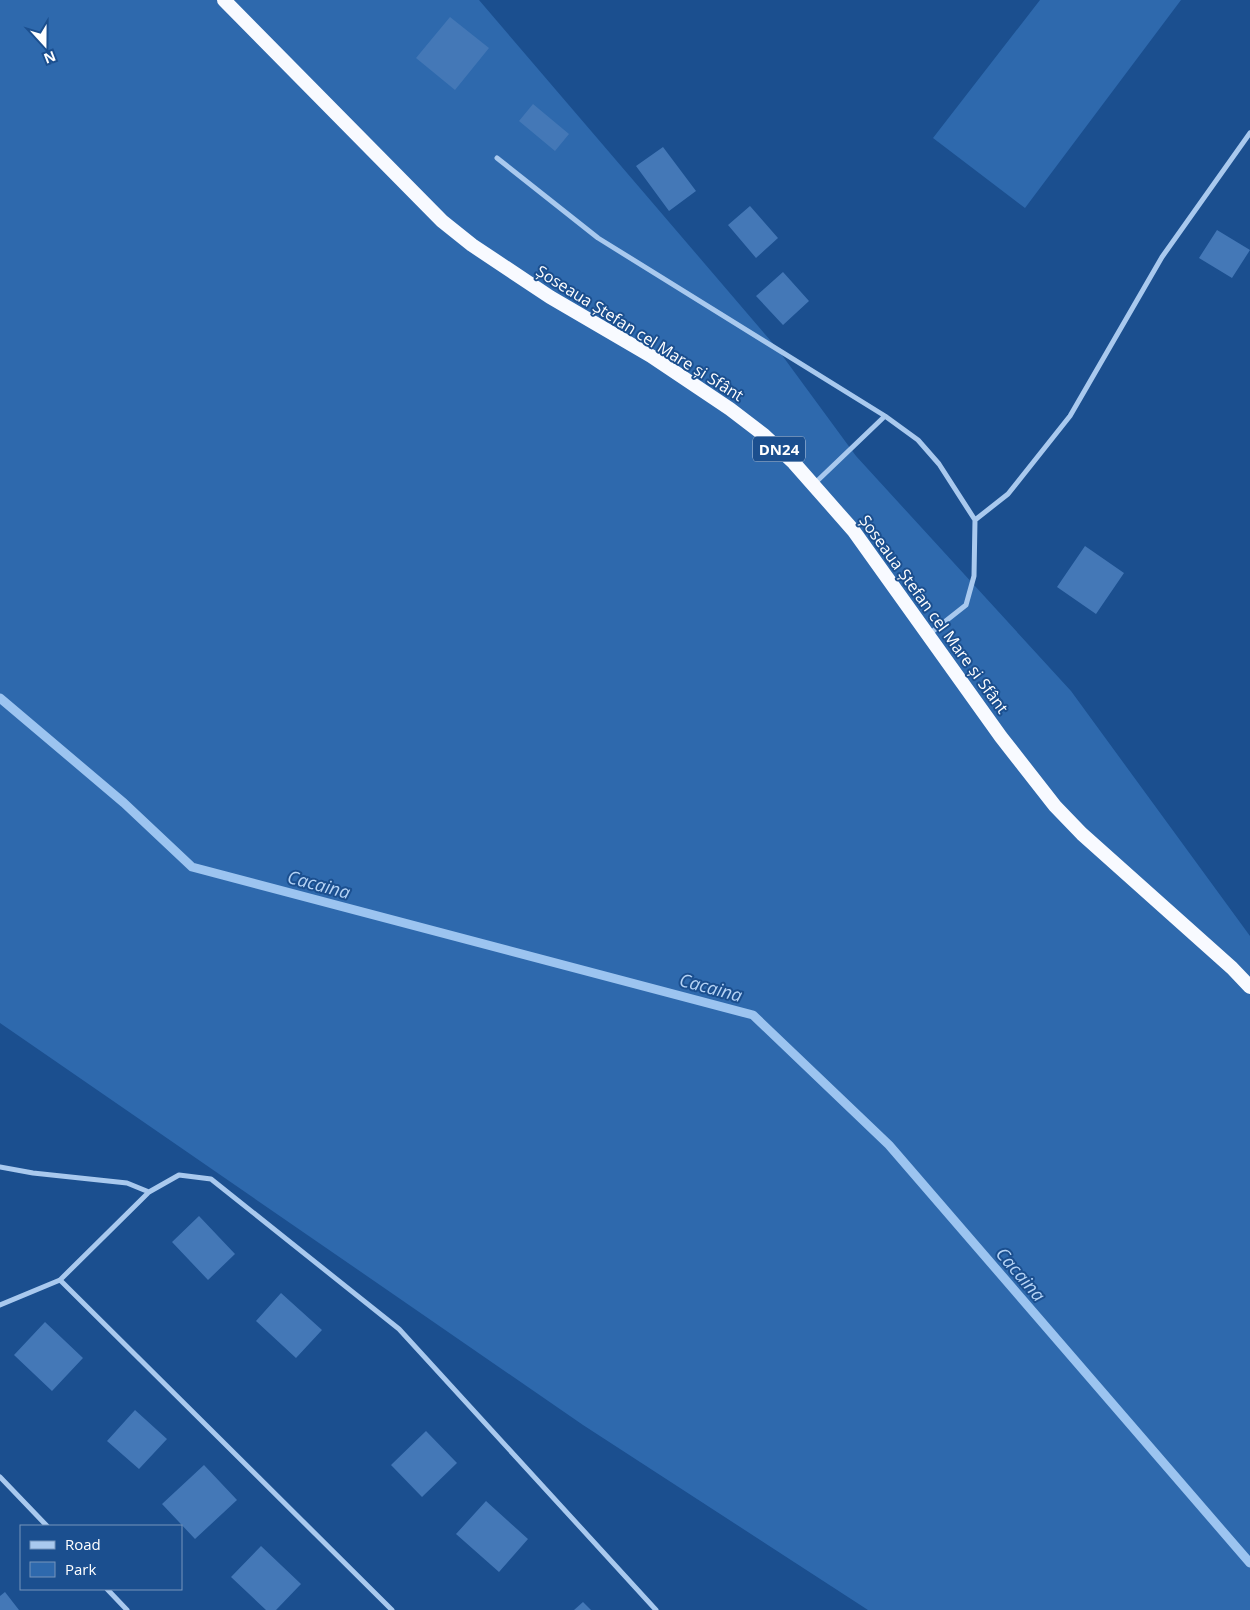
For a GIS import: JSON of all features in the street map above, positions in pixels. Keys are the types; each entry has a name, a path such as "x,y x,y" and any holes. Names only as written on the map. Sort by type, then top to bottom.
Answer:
{"highway":[{"name":"Șoseaua Ștefan cel Mare și Sfânt","path":"224,0 442,220 472,245 550,298 651,356 730,409 764,435 814,484 853,530 1001,737 1055,806 1082,834 1232,968 1250,987"}],"street":[{"path":"975,520 1008,494 1070,416 1162,257 1250,133"},
{"path":"497,158 598,238 886,416 918,440 939,464 975,520 974,576 966,605 928,635"},
{"path":"814,484 886,416"},
{"path":"0,1167 33,1173 128,1183 150,1192"},
{"path":"0,1305 60,1280 150,1192 178,1175 211,1178 399,1330 656,1610"},
{"path":"60,1280 392,1610"},
{"path":"0,1477 46,1525"},
{"path":"108,1590 127,1610"}],"green space":[{"path":"0,0 479,0 776,347 856,456 1071,691 1250,936 1250,1610 868,1610 583,1425 0,1023"},
{"path":"1040,0 1181,0 1025,208 933,138"}],"building":[{"path":"450,17 489,48 455,90 416,58"},
{"path":"533,104 569,134 555,151 519,121"},
{"path":"663,147 696,191 669,211 636,166"},
{"path":"750,206 778,238 756,258 728,225"},
{"path":"1217,230 1250,250 1232,278 1199,258"},
{"path":"783,272 809,301 783,325 756,296"},
{"path":"1085,546 1124,573 1096,614 1057,587"},
{"path":"199,1216 235,1254 208,1280 172,1242"},
{"path":"281,1293 322,1330 296,1358 256,1321"},
{"path":"45,1322 83,1358 52,1391 14,1355"},
{"path":"135,1410 167,1439 139,1469 107,1441"},
{"path":"426,1431 457,1463 422,1497 391,1465"},
{"path":"204,1465 237,1500 195,1539 162,1504"},
{"path":"486,1501 528,1539 499,1572 456,1534"},
{"path":"261,1546 301,1584 276,1610 266,1610 231,1577"},
{"path":"5,1592 19,1610 0,1610 0,1596"},
{"path":"583,1602 591,1610 574,1610"}],"waterway":[{"name":"Cacaina","path":"0,698 124,803 192,867 753,1015 889,1145 1250,1563"}]}
